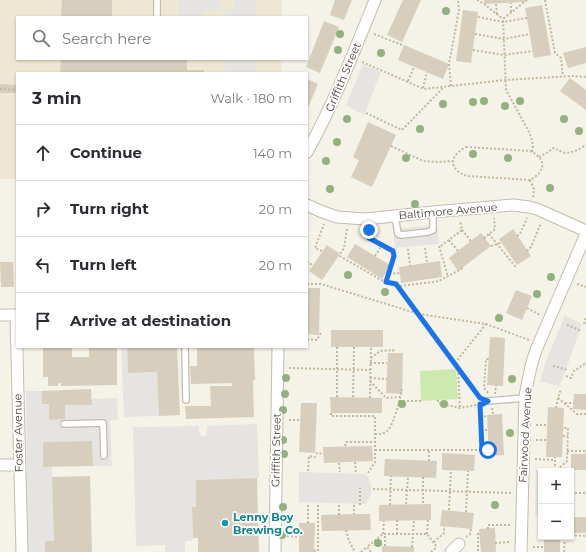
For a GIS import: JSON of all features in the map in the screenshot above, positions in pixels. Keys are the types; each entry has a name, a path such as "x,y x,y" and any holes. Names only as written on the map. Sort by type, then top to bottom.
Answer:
{"street":[{"name":"Griffith Street","path":"308,150 326,117 341,84 375,0"},
{"name":"Baltimore Avenue","path":"308,205 337,217 365,219 513,205 529,207 586,231"},
{"name":"Fairwood Avenue","path":"521,552 525,398 531,366 536,350 586,234"},
{"path":"0,315 16,315"},
{"name":"Foster Avenue","path":"17,348 22,552"},
{"name":"Griffith Street","path":"275,552 278,348"},
{"path":"0,465 19,465"}],"lane":[{"path":"157,0 157,16"},
{"path":"395,216 398,234 422,233 431,232 433,230 433,212"},
{"path":"185,348 186,400"},
{"path":"488,401 525,398"},
{"path":"64,424 102,423 104,456"}],"path":[{"path":"451,86 449,64 459,10 458,0"},
{"path":"477,0 503,21 506,90 532,140 532,152"},
{"path":"503,21 511,12 527,0"},
{"path":"545,0 555,53 561,58 563,76"},
{"path":"511,3 511,12"},
{"path":"496,4 497,15"},
{"path":"478,17 503,21 527,18"},
{"path":"374,34 402,45"},
{"path":"475,34 504,39 530,34"},
{"path":"473,50 504,55 533,51"},
{"path":"362,62 423,88 563,76 586,77"},
{"path":"408,82 414,67"},
{"path":"423,88 427,72"},
{"path":"366,113 402,130 445,86"},
{"path":"0,89 16,90"},
{"path":"539,157 553,148 563,153 570,152 586,145"},
{"path":"391,146 423,161 453,161"},
{"path":"466,147 532,152 537,154 539,157 542,164 542,171 538,176 530,180 467,176 460,174 453,165 453,158 458,151 466,147"},
{"path":"530,180 534,189 533,201"},
{"path":"484,238 495,229 494,217"},
{"path":"517,236 520,234 527,218"},
{"path":"460,221 462,230 471,241"},
{"path":"528,251 541,223"},
{"path":"322,251 315,248 324,224"},
{"path":"347,229 344,248 340,256 386,282 401,286 439,281 463,268"},
{"path":"369,230 369,238 393,251 394,256 386,282"},
{"path":"448,277 440,246 462,230"},
{"path":"489,234 515,266 517,265"},
{"path":"449,240 458,251"},
{"path":"491,246 501,242"},
{"path":"375,256 382,245"},
{"path":"425,248 426,263"},
{"path":"408,249 410,266"},
{"path":"308,262 313,266"},
{"path":"386,272 388,274 400,273"},
{"path":"308,284 321,284 418,314 486,324 529,340"},
{"path":"396,284 480,398 488,401"},
{"path":"577,284 586,287"},
{"path":"527,308 540,315"},
{"path":"586,317 584,324 586,323"},
{"path":"455,363 486,324"},
{"path":"567,325 582,331"},
{"path":"308,339 317,340 321,333"},
{"path":"337,347 337,398"},
{"path":"353,398 354,347"},
{"path":"370,398 371,347"},
{"path":"371,358 380,351 393,350 394,353"},
{"path":"489,359 486,359 484,388 495,400"},
{"path":"370,363 387,363"},
{"path":"566,376 571,378 574,371 586,363"},
{"path":"553,366 568,370"},
{"path":"289,368 370,370"},
{"path":"458,368 460,408"},
{"path":"370,380 387,379"},
{"path":"370,380 386,398 400,397"},
{"path":"495,400 496,386"},
{"path":"375,434 386,432 391,426 402,389"},
{"path":"556,408 561,389"},
{"path":"558,398 577,414 586,414"},
{"path":"438,400 438,403 460,408 483,404 488,401"},
{"path":"399,401 421,401"},
{"path":"564,403 574,403"},
{"path":"480,404 482,450"},
{"path":"330,413 331,416 375,416 375,462 368,473"},
{"path":"480,417 487,416"},
{"path":"289,420 300,420"},
{"path":"536,425 547,425"},
{"path":"558,468 567,461 568,428 563,428"},
{"path":"481,430 487,430"},
{"path":"563,436 568,436"},
{"path":"536,440 547,440"},
{"path":"345,446 346,442 375,442"},
{"path":"375,450 429,450 445,452 488,450"},
{"path":"429,450 429,461"},
{"path":"567,450 586,453"},
{"path":"308,471 309,456 315,457 317,453 324,454"},
{"path":"535,460 555,458 556,468"},
{"path":"339,462 340,472"},
{"path":"355,462 356,473"},
{"path":"449,510 451,470"},
{"path":"466,512 468,471"},
{"path":"390,505 391,476"},
{"path":"406,504 408,477"},
{"path":"423,477 423,504"},
{"path":"360,488 360,505"},
{"path":"373,489 512,493"},
{"path":"574,493 586,493"},
{"path":"308,505 308,523"},
{"path":"314,551 318,551 318,505"},
{"path":"339,505 339,515"},
{"path":"354,505 354,514"},
{"path":"397,520 397,534"},
{"path":"412,547 414,520"},
{"path":"427,534 428,520"},
{"path":"384,521 385,546"},
{"path":"488,529 488,525 511,525"},
{"path":"444,526 444,548"},
{"path":"346,530 349,541 355,552"},
{"path":"478,533 478,552"},
{"path":"361,552 384,534 427,534 444,548"},
{"path":"574,535 586,536"},
{"path":"287,536 299,537"},
{"path":"564,552 565,540"},
{"path":"495,543 510,542"},
{"path":"533,546 544,547"},
{"path":"367,547 371,552"},
{"path":"431,552 444,548"}],"shaded area":[{"path":"0,0 282,0 282,16 16,16 16,60 281,60 281,72 16,72 16,179 0,179"},
{"path":"178,0 221,0 221,11 203,11 202,16 178,16"},
{"path":"233,0 256,0 256,16 225,16 226,10 235,10"},
{"path":"225,60 256,60 256,72 225,72"},
{"path":"363,64 381,72 364,115 346,105"},
{"path":"437,225 439,244 395,248 393,229"},
{"path":"565,315 582,324 560,386 540,382 546,361"},
{"path":"121,348 127,348 128,373 157,372 159,416 124,417"},
{"path":"26,391 42,391 42,404 49,404 49,420 65,419 65,405 92,405 92,399 117,398 118,420 110,421 112,466 93,466 92,441 43,442 43,467 52,467 54,541 45,541 45,552 28,552"},
{"path":"257,424 259,478 196,480 196,507 192,508 193,541 185,541 185,552 165,552 165,545 136,546 133,427 199,426 201,436 205,436 207,426"},
{"path":"536,471 538,471 538,516 535,516"},
{"path":"299,472 367,474 371,484 371,494 366,504 299,502"}],"green space":[{"path":"456,369 458,399 421,401 420,371"}],"building":[{"path":"62,0 112,0 112,16 61,16"},
{"path":"335,0 352,0 344,20 330,15"},
{"path":"403,0 421,0 402,42 387,35"},
{"path":"484,0 525,0 525,2 484,4"},
{"path":"542,5 551,55 534,58 525,8"},
{"path":"463,10 478,12 471,63 456,61"},
{"path":"324,21 339,27 320,73 306,67"},
{"path":"404,45 449,64 443,79 398,60"},
{"path":"586,47 586,63 568,68 563,53"},
{"path":"61,60 187,60 187,70 204,70 204,72 60,72"},
{"path":"570,78 586,90 586,110 560,91"},
{"path":"308,79 318,84 308,108"},
{"path":"0,84 16,85 16,93 0,93"},
{"path":"368,122 396,135 372,187 351,177 359,160 353,157"},
{"path":"513,229 531,256 517,265 499,239"},
{"path":"481,233 491,246 458,271 449,258"},
{"path":"355,244 390,265 382,279 347,257"},
{"path":"327,245 340,254 322,280 309,271"},
{"path":"440,261 442,277 401,283 399,267"},
{"path":"0,262 13,262 14,287 1,287"},
{"path":"308,288 320,288 319,335 308,334"},
{"path":"516,290 532,296 522,320 506,313"},
{"path":"331,330 383,330 383,347 331,347"},
{"path":"490,337 505,338 503,386 487,385"},
{"path":"43,348 72,348 72,357 89,357 89,348 117,348 117,385 61,386 61,383 58,383 58,386 48,386 48,377 43,377"},
{"path":"127,348 177,348 180,415 159,416 157,372 128,373"},
{"path":"197,348 254,348 254,417 186,419 185,406 211,406 210,386 232,386 232,383 191,384 190,366 197,366"},
{"path":"388,353 403,353 402,394 386,393"},
{"path":"91,389 92,405 65,405 65,419 49,420 49,404 42,404 42,391"},
{"path":"574,394 586,394 586,410 573,409"},
{"path":"330,397 382,398 382,413 331,413"},
{"path":"301,403 317,403 315,453 299,452"},
{"path":"548,407 564,408 562,457 546,457"},
{"path":"502,414 504,455 489,456 487,415"},
{"path":"92,441 93,466 43,467 43,442"},
{"path":"372,446 373,461 324,463 323,447"},
{"path":"442,453 475,455 474,471 442,470"},
{"path":"571,454 586,454 586,470 574,470 574,468 571,468"},
{"path":"385,459 437,461 436,478 384,476"},
{"path":"90,476 92,552 45,552 45,541 54,541 52,477"},
{"name":"Lenny Boy Brewing Co.","path":"257,478 259,552 198,552 198,538 193,538 192,507 196,507 196,480"},
{"path":"431,504 431,520 379,521 379,505"},
{"path":"442,510 474,513 472,529 440,526"},
{"path":"370,514 371,530 322,531 321,515"},
{"path":"574,517 586,517 586,533 574,533"},
{"path":"299,523 315,523 314,552 299,552"},
{"path":"495,528 496,552 481,552 479,529"},
{"path":"544,540 560,540 560,552 544,552"},
{"path":"382,546 414,547 414,552 382,552"}],"place":[{"name":"Lenny Boy Brewing Co.","path":"225,523"}],"route":[{"path":"369,230 369,238 393,251 394,256 386,282 396,284 480,398 488,401 480,404 482,450 488,450"}]}
